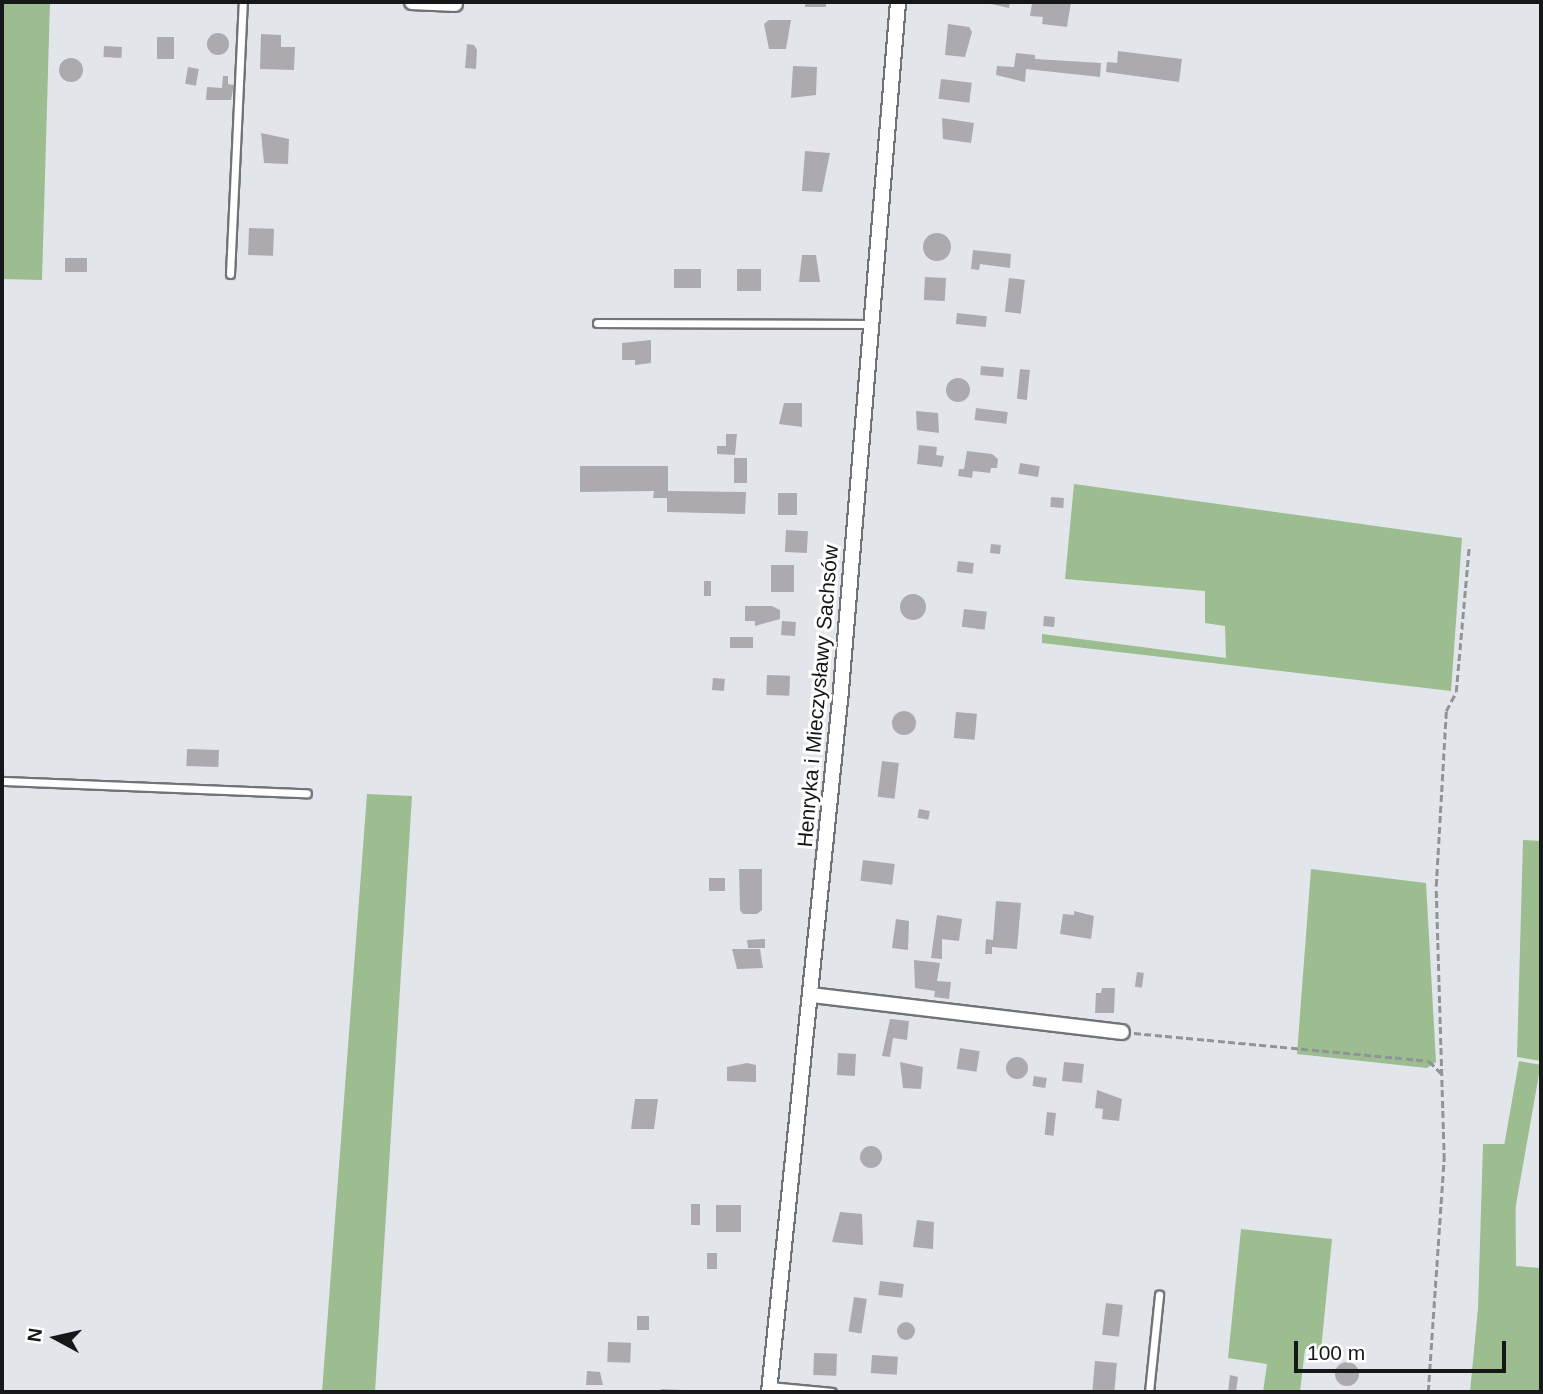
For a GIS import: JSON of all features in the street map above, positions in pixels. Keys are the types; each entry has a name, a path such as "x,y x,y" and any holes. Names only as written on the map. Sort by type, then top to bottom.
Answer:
{"street":[{"path":"412,2 455,4"},
{"name":"Henryka i Mieczysławy Sachsów","path":"769,1389 811,995 872,324 898,2"},
{"path":"811,995 1122,1032"}],"lane":[{"path":"230,274 243,2"},
{"path":"597,323 872,324"},
{"path":"2,780 307,793"},
{"path":"1149,1392 1159,1295"},
{"path":"769,1389 832,1392"}],"path":[{"path":"1428,1392 1443,1173 1436,886 1446,711 1456,692 1469,547"},
{"path":"1122,1032 1429,1061 1442,1074"}],"green space":[{"path":"2,2 50,2 42,280 2,279"},
{"path":"1074,484 1462,538 1451,691 1042,643 1042,634 1226,658 1225,626 1205,623 1205,591 1065,579"},
{"path":"367,794 412,796 375,1392 322,1392"},
{"path":"1523,840 1541,841 1541,1061 1517,1057"},
{"path":"1311,869 1426,883 1436,1062 1427,1068 1297,1054"},
{"path":"1519,1061 1541,1065 1505,1265 1484,1261"},
{"path":"1483,1144 1515,1144 1516,1266 1541,1268 1540,1392 1470,1392 1478,1308"},
{"path":"1241,1229 1332,1239 1321,1350 1305,1349 1300,1392 1263,1392 1267,1364 1228,1358"}],"building":[{"path":"805,2 826,2 826,7 805,7"},
{"path":"982,2 1010,2 1009,8"},
{"path":"1071,2 1067,27 1042,24 1043,17 1030,16 1032,3"},
{"path":"769,20 791,20 786,49 769,49 764,24"},
{"path":"948,24 969,27 972,32 965,57 945,55"},
{"path":"218,33 226,36 229,44 226,52 218,55 210,52 207,44 210,36"},
{"path":"261,34 281,35 281,47 295,47 294,70 260,69"},
{"path":"157,37 174,37 174,59 157,59"},
{"path":"467,44 474,45 477,50 476,69 465,68"},
{"path":"104,46 122,47 121,58 103,57"},
{"path":"1118,51 1182,59 1179,82 1106,72 1107,62 1117,63"},
{"path":"1016,53 1035,55 1035,59 1101,63 1100,77 1026,69 1025,82 996,75 997,66 1014,67"},
{"path":"71,58 79,62 83,70 79,78 71,82 63,78 59,70 63,62"},
{"path":"793,66 817,67 816,95 791,98"},
{"path":"188,67 199,69 196,86 185,84"},
{"path":"223,76 228,76 228,84 234,85 231,100 206,100 207,87 222,88"},
{"path":"941,79 972,83 969,103 939,99"},
{"path":"942,118 974,123 971,143 943,139"},
{"path":"261,133 289,139 288,164 264,163"},
{"path":"805,151 830,153 822,192 802,191"},
{"path":"249,228 274,229 273,256 248,255"},
{"path":"937,233 947,237 951,247 947,257 937,261 927,257 923,247 927,237"},
{"path":"973,250 1011,254 1010,268 980,264 979,270 971,269"},
{"path":"802,255 816,255 820,282 799,282"},
{"path":"65,258 87,258 87,272 65,272"},
{"path":"674,269 701,269 701,288 674,288"},
{"path":"737,269 761,269 761,291 737,291"},
{"path":"925,277 946,278 945,301 924,300"},
{"path":"1009,278 1025,280 1021,314 1005,312"},
{"path":"957,313 987,316 986,327 956,324"},
{"path":"651,340 651,363 635,365 635,360 622,360 622,343"},
{"path":"981,366 1004,368 1003,377 980,375"},
{"path":"1020,369 1030,370 1027,400 1017,399"},
{"path":"958,378 966,382 970,390 966,398 958,402 950,398 946,390 950,382"},
{"path":"784,403 802,403 802,427 779,424"},
{"path":"976,408 1008,412 1006,424 975,420"},
{"path":"916,411 938,413 939,433 917,430"},
{"path":"726,434 737,434 735,455 717,454 717,446 726,446"},
{"path":"919,445 937,447 936,455 944,456 942,467 917,464"},
{"path":"967,451 992,454 998,459 997,468 991,468 990,473 973,471 972,478 958,476 959,469 964,469"},
{"path":"734,458 747,458 747,483 734,483"},
{"path":"1020,463 1040,466 1038,477 1018,474"},
{"path":"580,466 668,466 668,491 746,492 745,514 667,512 667,498 653,498 654,491 580,492"},
{"path":"778,493 797,493 797,515 778,515"},
{"path":"1051,497 1064,498 1063,508 1050,507"},
{"path":"786,530 808,531 807,553 785,552"},
{"path":"991,544 1001,545 1000,554 990,553"},
{"path":"958,561 974,563 973,574 957,572"},
{"path":"771,565 794,565 794,592 771,592"},
{"path":"704,581 711,581 711,596 704,596"},
{"path":"913,594 922,598 926,607 922,616 913,620 904,616 900,607 904,598"},
{"path":"745,606 772,606 780,610 780,619 755,626 755,621 745,621"},
{"path":"964,609 987,612 985,630 962,627"},
{"path":"1044,616 1055,617 1054,627 1043,626"},
{"path":"782,621 796,622 795,636 781,635"},
{"path":"730,637 753,637 753,648 730,648"},
{"path":"767,675 790,676 789,696 766,695"},
{"path":"713,678 725,679 724,691 712,690"},
{"path":"899,711 909,711 916,718 916,728 909,735 899,735 892,728 892,718"},
{"path":"956,712 977,714 975,740 954,738"},
{"path":"187,749 219,750 218,767 186,766"},
{"path":"882,761 899,763 894,799 878,797"},
{"path":"919,809 930,811 928,820 917,818"},
{"path":"863,860 895,864 892,885 860,881"},
{"path":"739,869 762,869 762,910 757,914 743,914 740,910"},
{"path":"709,878 725,878 725,891 709,891"},
{"path":"996,901 1021,903 1017,949 992,947 992,954 985,954 986,939 993,940"},
{"path":"1074,911 1094,916 1091,939 1060,934 1063,914 1074,915"},
{"path":"937,915 962,919 959,941 942,939 942,959 931,958"},
{"path":"896,919 909,921 908,950 892,948"},
{"path":"765,939 765,948 748,948 747,940"},
{"path":"732,949 760,949 763,968 737,969"},
{"path":"914,960 940,963 937,981 951,982 949,999 934,997 935,991 915,988"},
{"path":"1137,972 1144,973 1142,988 1135,987"},
{"path":"1102,988 1115,988 1114,1013 1095,1013 1096,993 1101,993"},
{"path":"890,1019 909,1021 907,1040 893,1038 890,1057 882,1056"},
{"path":"960,1048 980,1051 976,1072 957,1069"},
{"path":"838,1053 856,1054 855,1076 837,1075"},
{"path":"1017,1057 1027,1064 1028,1068 1021,1078 1017,1079 1007,1072 1006,1068 1013,1058"},
{"path":"900,1062 923,1067 921,1089 903,1088"},
{"path":"1064,1062 1084,1064 1082,1083 1062,1081"},
{"path":"747,1063 756,1065 756,1082 727,1081 727,1067"},
{"path":"1034,1076 1047,1078 1045,1088 1032,1086"},
{"path":"1097,1090 1122,1099 1119,1121 1102,1119 1103,1109 1095,1108"},
{"path":"635,1099 658,1099 654,1129 631,1129"},
{"path":"1047,1112 1056,1113 1054,1136 1045,1135"},
{"path":"871,1146 879,1149 882,1157 879,1165 871,1168 863,1165 860,1157 863,1149"},
{"path":"691,1204 700,1204 700,1225 691,1225"},
{"path":"716,1205 741,1205 741,1232 716,1232"},
{"path":"840,1212 862,1214 863,1245 832,1242"},
{"path":"917,1220 934,1222 933,1249 913,1247"},
{"path":"707,1253 717,1253 717,1269 707,1269"},
{"path":"880,1281 904,1284 902,1298 878,1295"},
{"path":"854,1297 867,1299 861,1334 849,1332"},
{"path":"1106,1303 1123,1305 1119,1337 1102,1335"},
{"path":"637,1316 649,1316 649,1330 637,1330"},
{"path":"906,1322 912,1325 915,1331 912,1337 906,1340 900,1337 897,1331 900,1325"},
{"path":"608,1342 631,1343 630,1363 607,1362"},
{"path":"814,1353 837,1354 836,1376 813,1375"},
{"path":"872,1355 898,1357 897,1375 871,1373"},
{"path":"1095,1361 1117,1363 1114,1392 1092,1392"},
{"path":"1347,1362 1358,1369 1359,1374 1352,1385 1347,1386 1336,1379 1335,1374 1342,1363"},
{"path":"587,1371 600,1372 603,1385 586,1385"},
{"path":"1230,1375 1238,1377 1236,1392 1228,1392"},
{"path":"661,1389 683,1390 683,1392 661,1392"}]}
